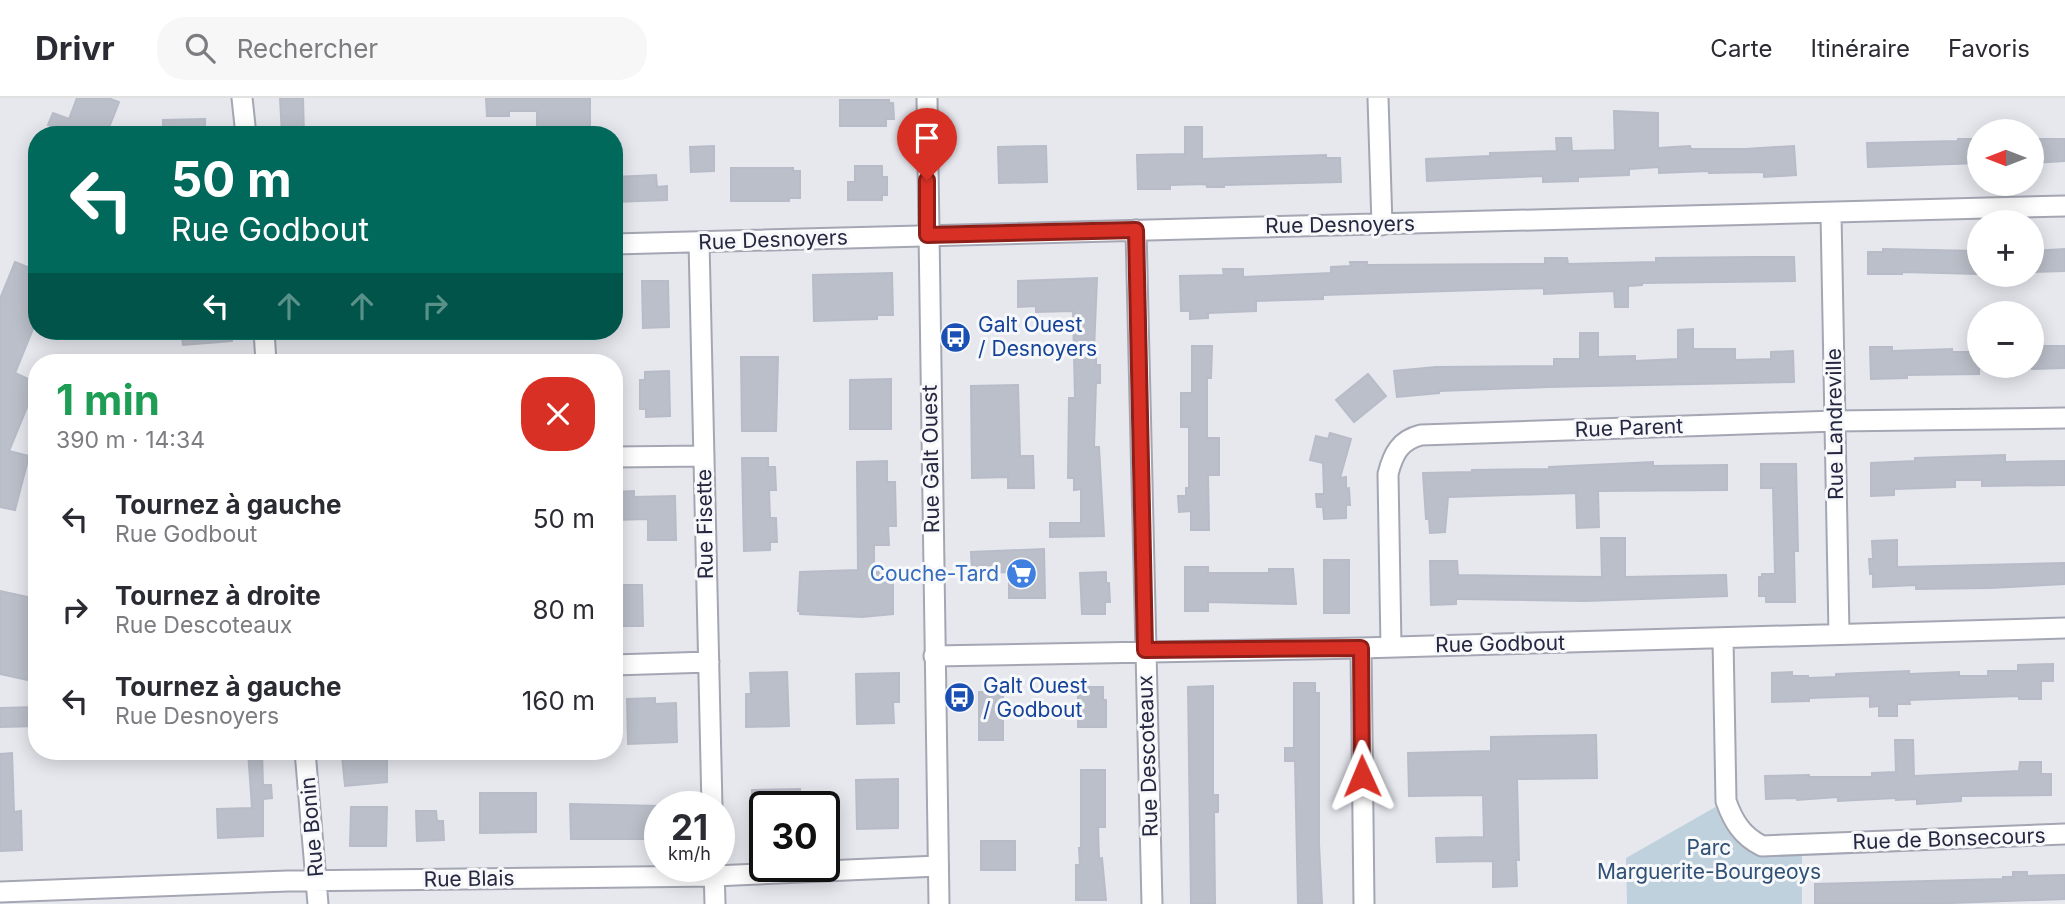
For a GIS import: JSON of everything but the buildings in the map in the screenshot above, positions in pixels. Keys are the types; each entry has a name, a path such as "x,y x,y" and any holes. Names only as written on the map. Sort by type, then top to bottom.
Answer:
{"street":[{"path":"242,98 245,126"},
{"name":"Rue Galt Ouest","path":"927,98 939,904"},
{"path":"1378,98 1382,225"},
{"name":"Rue Desnoyers","path":"623,244 2065,206"},
{"name":"Rue Landreville","path":"1831,214 1839,634"},
{"name":"Rue Descoteaux","path":"1136,230 1152,904"},
{"name":"Rue Fisette","path":"699,242 712,791"},
{"name":"Rue Parent","path":"1391,647 1388,474 1392,457 1409,438 1420,435 1835,421 2065,418"},
{"path":"623,457 704,456"},
{"name":"Rue Godbout","path":"934,656 1361,648 2065,628"},
{"name":"Rue de Bonsecours","path":"1723,639 1726,801 1732,818 1752,841 1762,846 2065,834"},
{"path":"1361,648 1364,904"},
{"path":"623,665 709,662"},
{"name":"Rue Bonin","path":"306,760 318,904"},
{"name":"Rue Blais","path":"735,871 938,866"},
{"name":"Rue Blais","path":"0,892 644,873"},
{"path":"714,882 715,904"}],"green space":[{"name":"Parc Marguerite-Bourgeoys","path":"1726,801 1742,833 1802,845 1802,904 1627,904 1626,858"}],"place":[{"name":"Galt Ouest / Desnoyers","path":"955,337"},
{"name":"Couche-Tard","path":"1022,574"},
{"name":"Galt Ouest / Godbout","path":"960,698"}],"route":[{"path":"927,180 927,235 1136,230 1145,650 1361,648 1362,776"}]}
